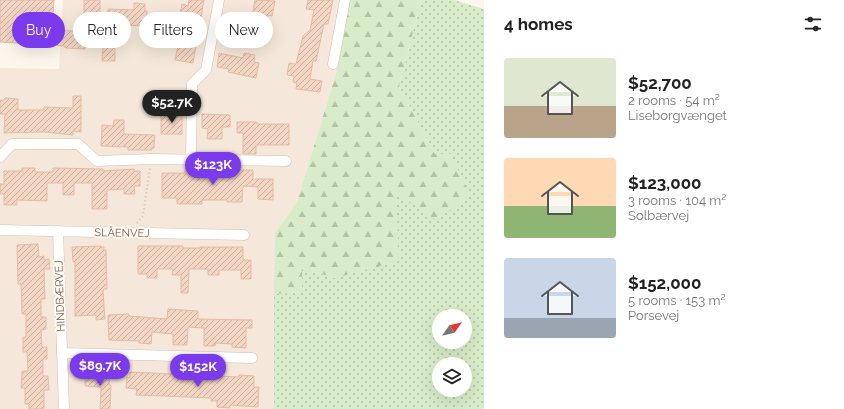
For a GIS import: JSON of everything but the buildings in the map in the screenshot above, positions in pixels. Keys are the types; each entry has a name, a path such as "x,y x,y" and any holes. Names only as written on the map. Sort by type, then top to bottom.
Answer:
{"street":[{"path":"191,160 192,84 206,70 219,0"},
{"path":"332,64 345,0"},
{"path":"0,157 12,144 78,144 97,161 152,159 286,161"},
{"name":"SLÅENVEJ","path":"0,230 244,235"},
{"name":"HINDBÆRVEJ","path":"58,232 64,409"},
{"path":"62,353 252,358"}],"path":[{"path":"129,233 143,216 152,159"}],"shaded area":[{"path":"63,0 349,0 338,67 297,202 275,233 274,409 0,409 0,68 59,69 60,48 65,48 65,12 62,12"}],"green space":[{"path":"349,0 421,0 399,87 435,154 451,154 470,196 436,220 396,192 399,261 335,278 302,268 302,292 274,294 275,233 297,202 338,67"},
{"path":"421,0 454,0 484,9 484,409 274,409 274,294 302,292 302,268 335,278 396,191 435,154 399,87"}]}
